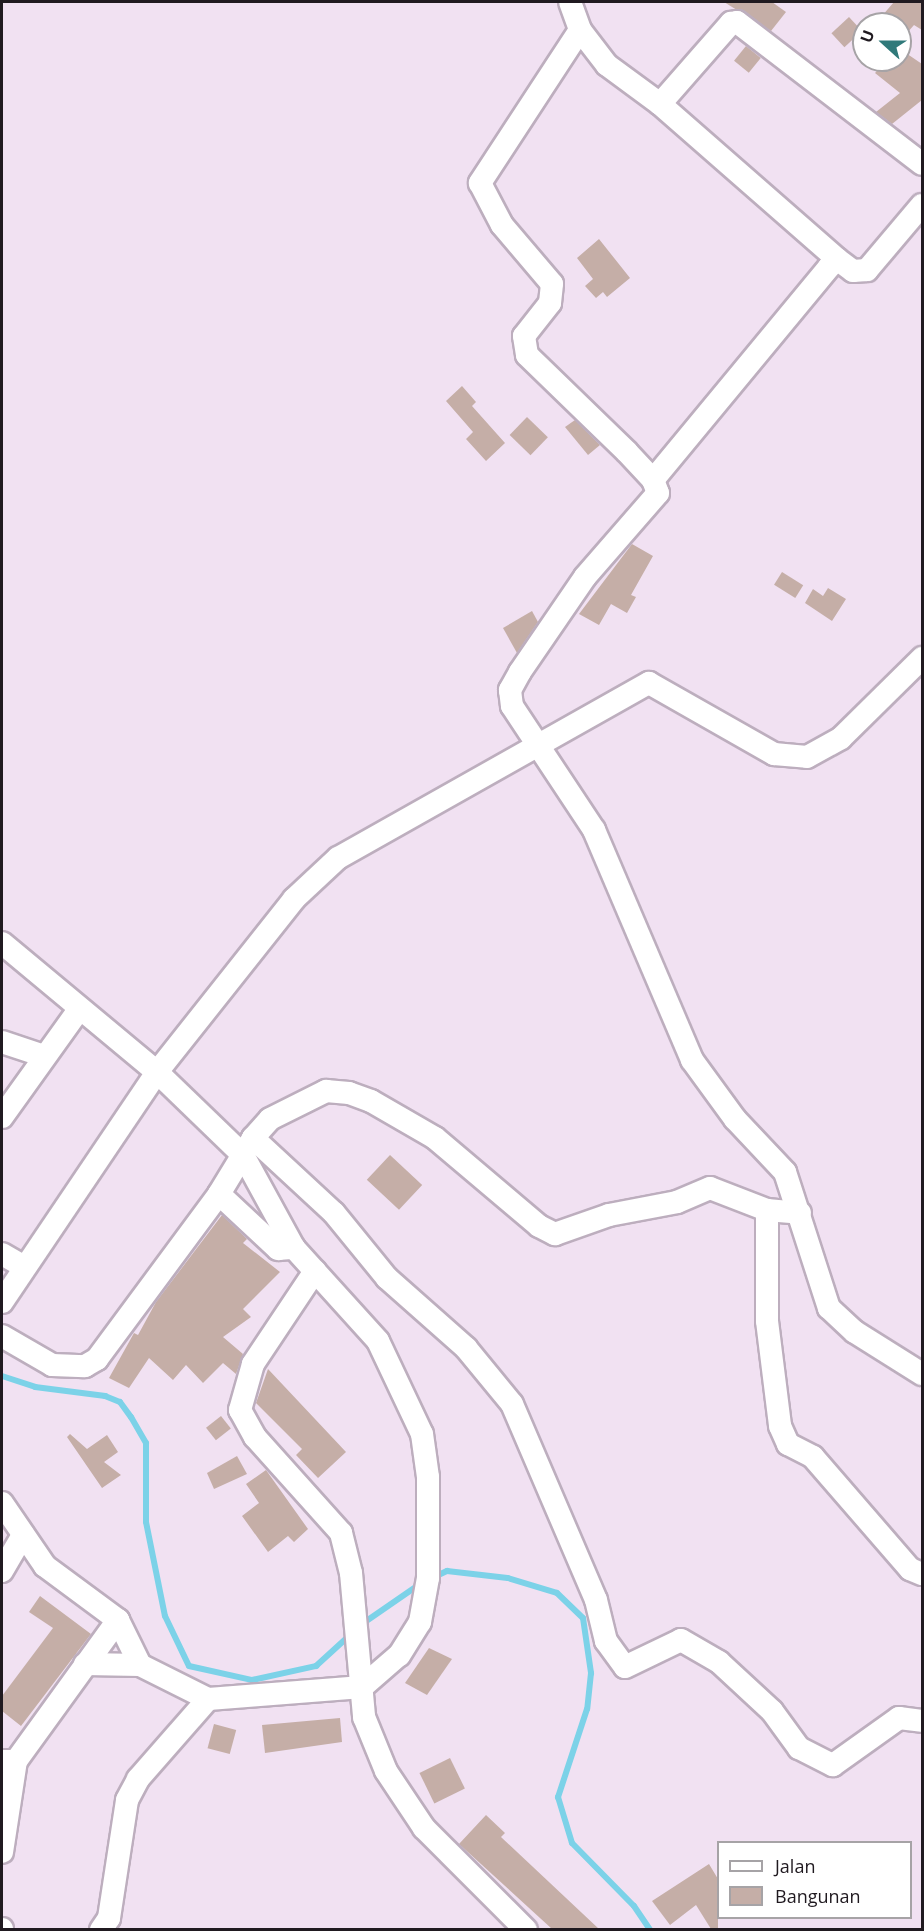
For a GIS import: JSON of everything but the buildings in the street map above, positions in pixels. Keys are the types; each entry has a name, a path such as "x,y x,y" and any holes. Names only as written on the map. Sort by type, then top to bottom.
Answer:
{"street":[{"path":"570,2 580,30 607,64 660,104 837,259 853,270 867,270 922,205"},
{"path":"660,104 731,23 737,22 922,164"},
{"path":"580,30 480,183 502,225 552,284 550,303 524,336 527,355 653,480 658,493 653,502 585,577 510,690 517,716 594,830 692,1060 735,1119 785,1172 800,1213 816,1277 829,1308 855,1332 922,1374"},
{"path":"653,480 837,259"},
{"path":"2,1302 23,1266 157,1072 294,899 338,858 538,748 649,683 774,754 807,757 841,738 922,658"},
{"path":"2,943 78,1011 334,1213 387,1278 452,1334 512,1404 596,1600 606,1641 625,1667 681,1640 719,1662 772,1711 799,1748 833,1765 899,1718 922,1722"},
{"path":"2,1117 78,1011"},
{"path":"2,1042 44,1056"},
{"path":"2,1336 52,1365 85,1366 97,1359 219,1194 248,1146 270,1119 307,1097 349,1092 435,1138 539,1226 555,1234 609,1215 677,1202 711,1188 767,1210 800,1213"},
{"path":"85,1664 140,1665 208,1699 362,1688 399,1655 420,1622 428,1586 428,1477 422,1434 378,1341 294,1248 248,1146"},
{"path":"219,1194 278,1249 294,1248"},
{"path":"767,1210 767,1321 780,1426 788,1444 813,1457 910,1569 922,1574"},
{"path":"2,1254 23,1266"},
{"path":"315,1271 253,1364 240,1410 255,1437 341,1533 348,1552 362,1688 372,1743 401,1797 459,1866 526,1929"},
{"path":"2,1503 45,1566 118,1620 140,1665"},
{"path":"2,1571 23,1535"},
{"path":"2,1841 9,1761 118,1620"},
{"path":"101,1929 109,1918 127,1800 138,1779 208,1699"}],"waterway":[{"path":"2,1376 35,1387 105,1396 120,1402 131,1417 146,1443 146,1522 165,1616 189,1666 252,1680 316,1666 350,1635"},
{"path":"432,1578 447,1571 508,1578 557,1593 583,1618 591,1673 587,1709 558,1797 572,1843 634,1906 650,1930"},
{"path":"362,1624 420,1584"}]}
